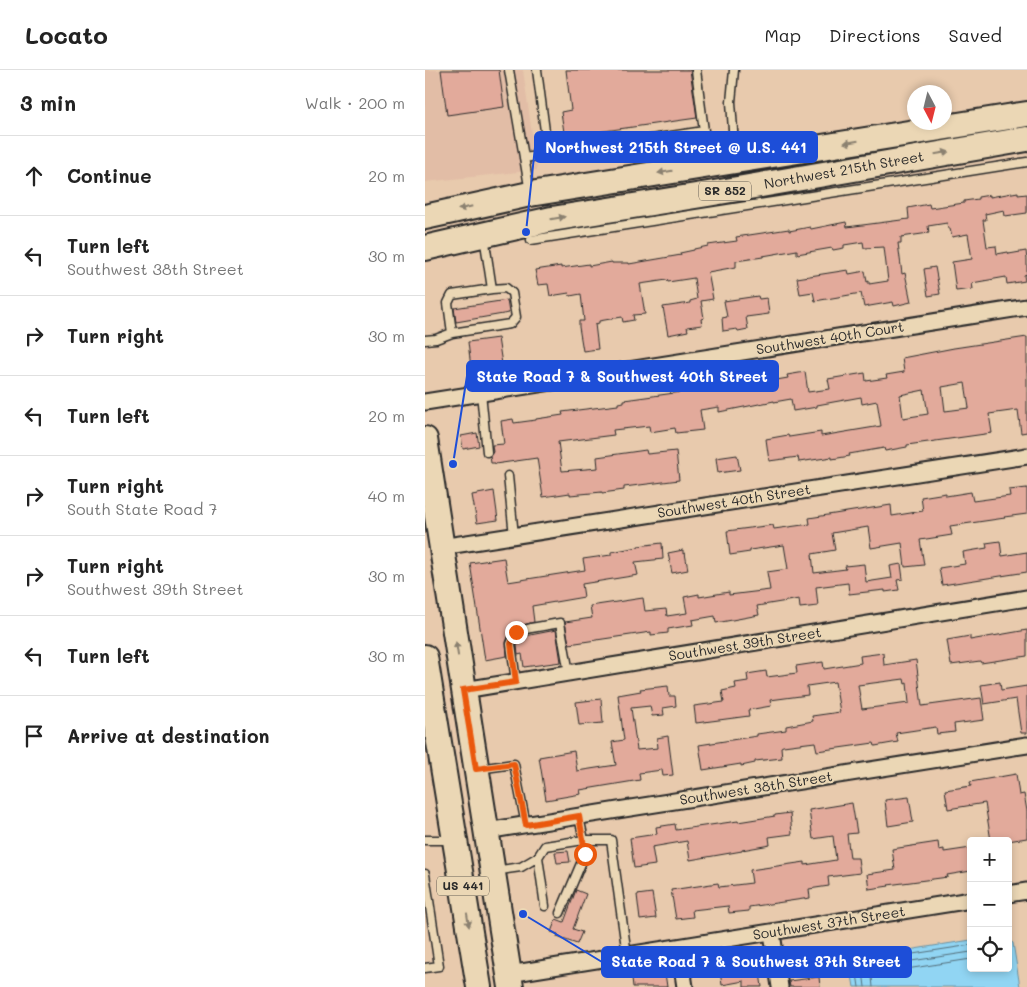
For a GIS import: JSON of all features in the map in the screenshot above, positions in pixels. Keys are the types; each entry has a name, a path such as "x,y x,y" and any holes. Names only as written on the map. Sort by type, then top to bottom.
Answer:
{"main road":[{"name":"Northwest 215th Street","path":"425,217 530,194 1027,114"},
{"name":"Northwest 215th Street","path":"425,248 552,219 708,194 1027,138"},
{"path":"704,166 708,194"},
{"name":"US 441","path":"425,439 510,980"},
{"name":"US 441","path":"425,657 479,987"},
{"path":"446,786 463,816 474,826 486,832"},
{"path":"455,840 467,845 478,855 494,880"}],"street":[{"name":"Southwest 40th Court","path":"425,402 1027,307"},
{"name":"Southwest 40th Street","path":"441,548 1027,456"},
{"name":"Southwest 39th Street","path":"463,690 1027,598"},
{"name":"Southwest 38th Street","path":"486,832 1027,745"},
{"path":"1012,893 1027,891"},
{"name":"Southwest 37th Street","path":"510,980 627,955 967,901"},
{"path":"771,933 780,987"},
{"path":"679,946 685,987"}],"lane":[{"path":"509,70 530,194"},
{"path":"537,70 548,154"},
{"path":"524,158 704,131 696,70"},
{"path":"734,70 731,102 734,146 737,160"},
{"path":"531,240 1027,162"},
{"path":"483,234 492,289"},
{"path":"425,340 436,339 452,333 510,324 516,317 512,293 506,288 452,295 448,303 452,333"},
{"path":"481,393 487,452"},
{"path":"508,476 514,536"},
{"path":"516,682 511,644 516,632 560,623 569,673"},
{"path":"476,769 514,764 526,825"},
{"path":"560,913 585,854 579,816"},
{"path":"425,840 455,840"},
{"path":"494,880 538,857 545,846 583,840 611,840 627,955"},
{"path":"538,857 545,906"},
{"path":"425,874 439,966 425,968"}],"shaded area":[{"path":"425,70 523,70 537,170 425,182"}],"water":[{"path":"967,941 967,972 1012,972 1012,942 1020,987 854,987 850,964 858,958"}],"building":[{"path":"441,70 499,70 504,107 447,115"},
{"path":"566,70 690,70 697,118 597,132 597,135 565,139 561,112 571,110"},
{"path":"1018,192 1018,195 1027,194 1027,213 1005,216 1004,210 985,214 986,220 983,220 987,247 996,246 997,254 1026,251 1027,274 1024,275 1025,281 1007,284 1006,277 972,283 973,289 956,291 952,262 972,259 968,234 952,237 947,223 928,226 929,233 901,237 901,243 898,243 902,274 905,273 911,302 894,306 893,302 864,307 861,293 815,301 813,292 800,294 797,278 848,270 849,274 865,271 869,284 888,281 884,247 864,248 863,242 844,245 844,248 833,250 832,248 797,254 797,250 736,261 736,267 708,272 713,299 701,301 704,318 701,319 702,325 687,327 688,331 668,335 663,307 690,303 690,301 697,299 694,278 640,284 645,314 633,315 634,320 623,322 622,317 599,321 599,323 595,324 598,349 583,351 579,327 579,321 584,321 581,294 570,296 569,293 550,296 548,284 538,285 535,270 561,266 561,268 589,264 589,266 612,262 629,264 681,255 680,253 708,245 737,241 736,237 789,229 789,231 810,227 811,229 846,222 847,227 909,219 908,208 929,204 930,208 964,203 964,201 978,199 978,197"},
{"path":"935,267 940,294 928,296 924,269"},
{"path":"758,296 759,299 767,298 769,314 746,317 748,329 723,331 722,318 727,317 724,301"},
{"path":"507,300 509,313 456,322 454,308"},
{"path":"1027,337 1027,432 1021,433 1018,410 989,414 992,433 907,445 907,447 885,451 884,448 832,459 832,457 799,462 798,457 769,461 766,439 821,432 821,436 881,426 877,401 862,404 861,397 793,411 791,399 719,412 719,407 700,410 703,430 676,433 675,428 650,432 649,426 613,430 614,435 558,442 562,471 598,468 597,457 646,450 647,454 676,451 679,480 624,487 624,490 602,493 570,495 570,493 543,497 537,458 491,463 492,445 504,444 501,421 513,419 514,423 536,420 563,415 562,412 618,405 618,403 624,402 624,400 725,387 753,381 753,384 788,378 787,375 805,372 808,392 830,389 828,379 865,373 866,381 887,378 886,375 904,372 902,358","holes":["965,383 969,408 945,411 942,387","924,390 928,414 903,418 900,395"]},
{"path":"498,338 502,364 471,368 468,342"},
{"path":"477,433 479,446 463,449 461,436"},
{"path":"737,455 740,470 718,473 716,458"},
{"path":"1027,488 1027,514 950,526 952,535 920,540 924,565 905,567 902,543 871,548 868,527 832,533 835,550 812,554 814,573 846,569 845,566 864,564 866,582 892,578 890,566 901,564 903,579 897,580 899,590 849,594 848,583 816,587 818,606 800,608 799,599 757,606 759,615 716,623 715,616 692,620 693,625 668,629 668,633 651,635 651,632 569,644 565,622 592,618 590,606 643,598 645,611 666,609 667,616 687,613 684,597 699,594 699,597 729,592 729,595 770,590 767,572 788,569 784,545 730,555 727,531 773,525 774,529 810,524 809,518 891,505 892,516 923,511 921,497 971,492 973,501 1010,496 1009,490"},
{"path":"494,491 498,520 477,523 472,495"},
{"path":"1000,541 1002,556 1027,552 1027,572 942,585 939,568 965,564 963,552 987,548 986,543"},
{"path":"662,543 663,559 635,562 638,575 582,584 584,597 532,606 534,622 512,628 506,642 507,656 485,660 470,563 504,558 508,582 585,570 583,559 611,555 611,552 638,546"},
{"path":"683,550 688,570 672,573 668,553"},
{"path":"556,630 561,662 524,667 522,654 518,655 517,645 520,637"},
{"path":"1027,630 1027,656 981,663 980,661 951,665 947,640 970,636 970,640"},
{"path":"883,653 884,665 916,660 922,706 981,698 984,720 954,724 955,732 937,734 936,727 896,733 898,742 875,746 874,743 817,751 815,742 783,746 781,747 782,758 755,761 755,763 741,766 741,764 703,770 699,745 786,730 786,726 813,721 812,716 840,712 835,682 807,686 808,695 770,700 771,706 748,710 749,716 696,723 694,706 724,702 722,691 736,688 735,683 748,681 747,674 766,671 767,677 797,673 796,666 823,662 824,669 861,663 860,656","holes":["904,679 905,684 907,683 909,703 862,709 858,685"]},
{"path":"1000,682 1001,690 1027,686 1027,733 1021,733 1016,699 984,704 981,685"},
{"path":"668,686 669,696 675,696 676,706 663,708 664,715 652,716 650,706 631,708 637,750 658,748 657,738 668,736 673,775 663,776 662,770 639,773 640,780 580,790 581,794 546,800 539,757 574,751 577,771 616,765 612,742 624,740 618,695 641,691 640,689"},
{"path":"601,699 603,723 579,725 576,702"},
{"path":"1016,774 1019,795 1024,794 1027,811 1027,838 1012,840 1012,837 990,837 985,803 948,809 945,790 971,786 970,782"},
{"path":"909,797 913,822 888,826 885,800"},
{"path":"852,803 857,833 847,834 850,858 858,858 860,873 828,877 829,886 809,889 810,898 749,907 749,911 729,913 728,906 692,910 693,917 676,919 671,890 718,883 719,887 752,883 750,870 805,862 805,865 836,860 833,836 813,839 809,810"},
{"path":"790,813 792,834 769,837 770,845 690,860 687,841 652,847 655,865 634,868 630,838 657,834 656,827 675,824 676,830"},
{"path":"938,842 939,850 944,849 944,852 967,849 967,872 947,875 948,877 869,889 867,874 895,870 892,849"},
{"path":"568,851 570,862 557,863 555,852"},
{"path":"576,890 586,894 573,929 582,932 577,944 557,937 558,934 551,932 556,919 564,922"},
{"path":"652,893 656,918 640,920 637,895"},
{"path":"758,959 762,987 744,987 744,981 722,985 719,965"},
{"path":"665,973 667,987 633,987 632,978"},
{"path":"819,977 820,987 790,987 789,981"}],"place":[{"name":"Northwest 215th Street @ U.S. 441","path":"526,232"},
{"name":"State Road 7 & Southwest 40th Street","path":"453,464"},
{"name":"State Road 7 & Southwest 37th Street","path":"523,914"}],"route":[{"path":"516,632 511,644 516,682 463,690 476,769 514,764 526,825 579,816 585,854"}]}
